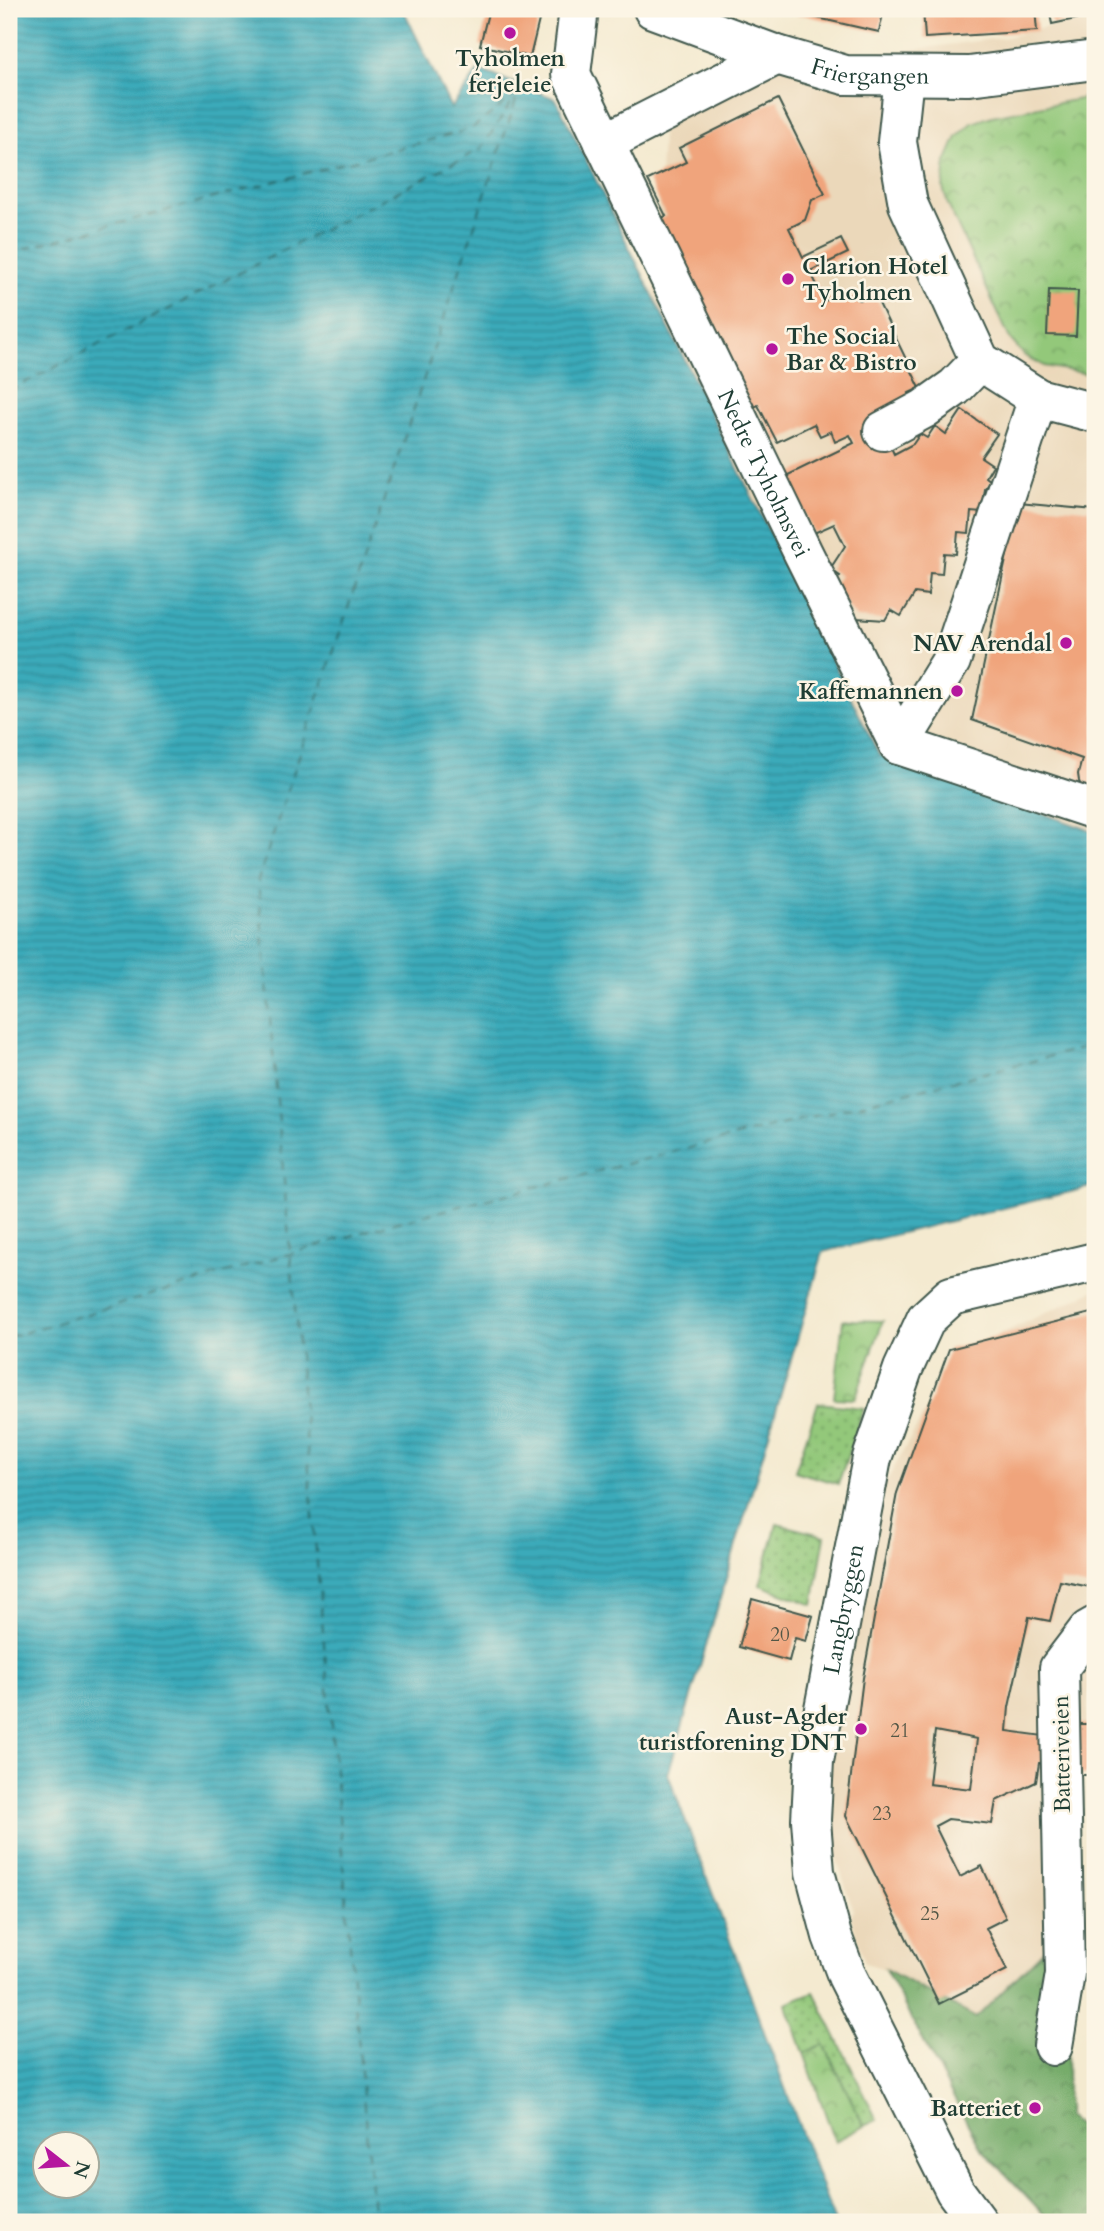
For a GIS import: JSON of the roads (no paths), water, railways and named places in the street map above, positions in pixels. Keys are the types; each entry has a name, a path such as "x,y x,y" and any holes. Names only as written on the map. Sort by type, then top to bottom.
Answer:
{"street":[{"name":"Nedre Tyholmsvei","path":"579,9 571,74 899,745"},
{"name":"Friergangen","path":"653,9 778,55 845,75 968,76 1095,60"},
{"path":"604,143 778,55"},
{"path":"904,77 897,142 908,204 980,361 1038,398 1095,413"},
{"path":"883,431 924,409 956,387 980,361"},
{"path":"1038,398 951,661 899,745 1095,810"},
{"name":"Langbryggen","path":"978,2222 954,2190 847,1976 832,1936 815,1872 811,1820 814,1761 872,1458 902,1369 926,1319 951,1296 1095,1262"},
{"name":"Batteriveien","path":"1053,2046 1080,1896 1059,1668 1088,1630 1095,1626"}],"water":[{"path":"9,9 403,9 451,108 479,70 556,99 879,755 1095,832 1095,1186 823,1252 668,1774 835,2222 9,2222"}],"place":[{"name":"Tyholmen ferjeleie","path":"510,33"},
{"name":"Clarion Hotel Tyholmen","path":"788,279"},
{"name":"The Social Bar & Bistro","path":"772,349"},
{"name":"NAV Arendal","path":"1066,643"},
{"name":"Kaffemannen","path":"957,691"},
{"name":"Aust-Agder turistforening DNT","path":"861,1729"},
{"name":"Batteriet","path":"1035,2108"}]}
